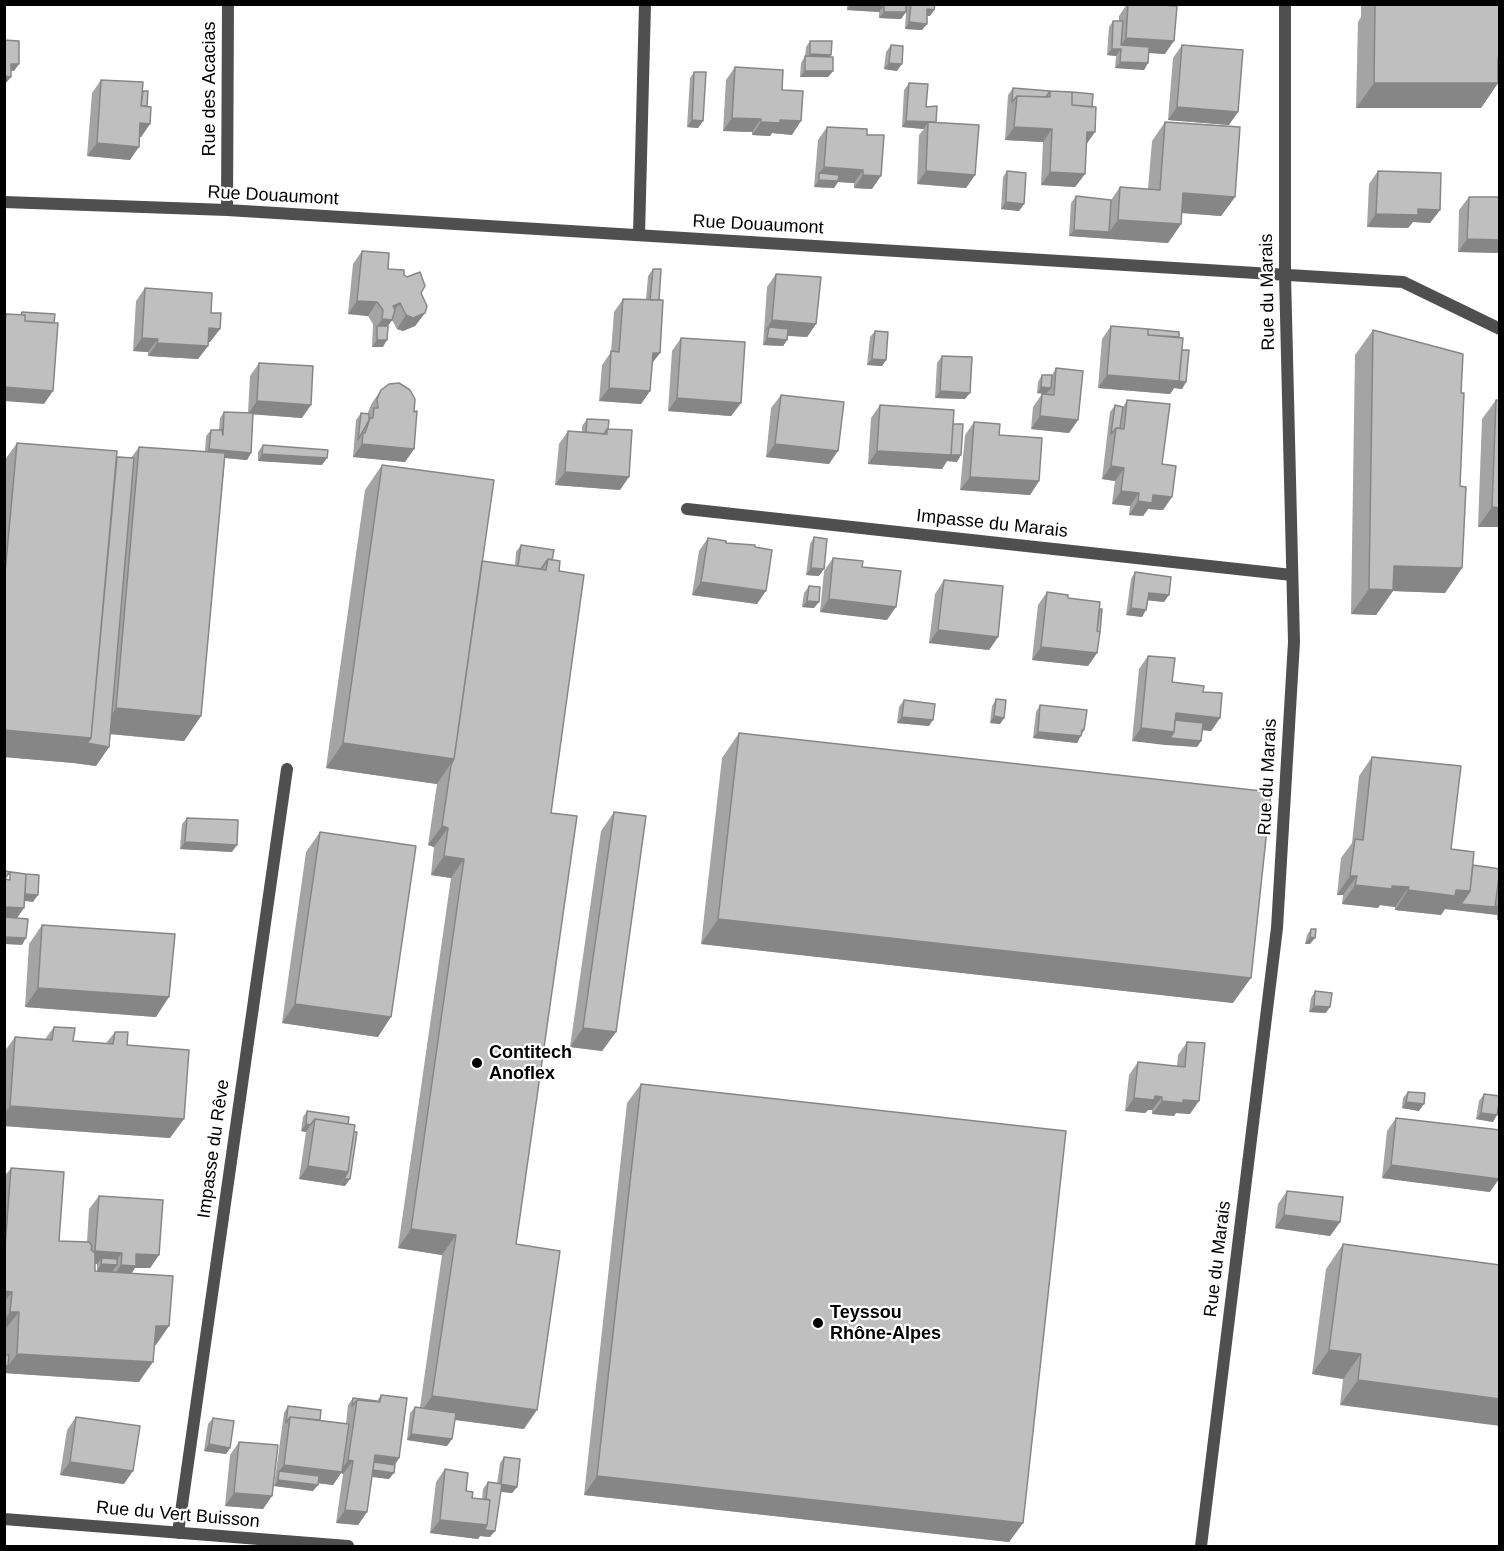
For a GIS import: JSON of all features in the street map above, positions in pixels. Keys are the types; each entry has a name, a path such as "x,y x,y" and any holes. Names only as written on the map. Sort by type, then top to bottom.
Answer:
{"street":[{"name":"Rue des Acacias","path":"227,210 228,4"},
{"path":"639,236 645,4"},
{"name":"Rue du Marais","path":"1201,1546 1277,928 1294,642 1285,275 1285,4"},
{"name":"Rue Douaumont","path":"4,202 227,210 1402,282 1500,329"},
{"name":"Impasse du Marais","path":"687,509 1292,575"},
{"name":"Impasse du Rêve","path":"178,1533 287,769"},
{"name":"Rue du Vert Buisson","path":"4,1519 348,1546"}],"building":[{"path":"870,4 906,4 906,12 884,12 884,5"},
{"path":"911,4 935,4 934,10 927,9 927,24 909,22"},
{"path":"1128,4 1177,6 1174,41 1126,38"},
{"path":"1375,4 1500,4 1498,83 1374,83"},
{"path":"1113,21 1123,21 1121,45 1149,47 1148,63 1120,62 1121,49 1112,49"},
{"path":"4,40 19,41 19,64 11,64 11,77 4,76"},
{"path":"810,41 832,41 831,55 810,54"},
{"path":"891,45 903,46 902,64 889,63"},
{"path":"1182,45 1243,50 1238,112 1177,107"},
{"path":"805,56 833,57 833,71 805,71"},
{"path":"735,67 783,70 782,90 803,91 801,121 780,120 780,123 761,122 761,119 732,118"},
{"path":"694,72 706,72 703,121 692,120"},
{"path":"101,80 143,82 141,106 151,107 150,124 140,123 139,147 97,143"},
{"path":"909,83 928,84 926,107 937,106 936,122 906,121"},
{"path":"1013,88 1050,91 1046,97 1017,96 1012,102"},
{"path":"143,91 148,91 147,106 141,106"},
{"path":"1050,91 1072,92 1072,105 1096,107 1095,132 1087,132 1085,174 1050,172 1052,129 1014,127 1017,96 1050,97"},
{"path":"1072,92 1093,94 1092,107 1072,105"},
{"path":"928,122 979,125 975,175 926,171"},
{"path":"1165,122 1240,127 1235,197 1183,193 1181,224 1118,220 1120,187 1160,190"},
{"path":"827,127 867,129 867,135 884,135 881,176 863,175 863,170 824,167"},
{"path":"1007,171 1026,173 1024,204 1006,202"},
{"path":"1378,171 1441,173 1440,210 1418,209 1418,215 1376,214"},
{"path":"819,173 839,175 838,181 819,180"},
{"path":"1076,196 1111,200 1109,232 1074,230"},
{"path":"1469,197 1500,197 1500,240 1467,239"},
{"path":"362,251 389,253 388,269 404,270 404,275 407,277 420,272 425,286 421,293 427,306 425,313 413,318 406,315 400,303 393,306 395,310 392,320 382,319 383,310 377,302 357,301"},
{"path":"653,269 661,269 659,300 650,300"},
{"path":"776,274 821,277 816,324 772,320"},
{"path":"145,288 212,293 211,313 221,313 220,329 209,328 208,346 157,343 158,339 142,338"},
{"path":"623,299 663,300 660,353 653,353 650,391 609,388 611,351 619,352"},
{"path":"22,312 55,314 54,323 25,321 25,315 21,315"},
{"path":"6,314 25,315 25,321 58,323 53,391 4,387"},
{"path":"377,326 388,326 387,340 377,340"},
{"path":"1111,326 1148,329 1148,335 1183,338 1179,381 1107,375"},
{"path":"769,327 788,329 787,340 767,338"},
{"path":"1148,329 1179,332 1179,337 1148,335"},
{"path":"1373,330 1463,354 1461,393 1464,393 1460,486 1466,487 1462,568 1394,566 1393,590 1369,589"},
{"path":"875,331 888,332 886,360 872,359"},
{"path":"681,338 745,342 741,403 677,398"},
{"path":"1182,350 1189,350 1186,382 1179,381"},
{"path":"942,356 972,357 970,393 940,391"},
{"path":"259,363 313,366 311,405 257,401"},
{"path":"1056,368 1083,371 1078,420 1040,416 1042,394 1054,395"},
{"path":"1042,375 1052,375 1051,388 1041,387"},
{"path":"399,383 410,390 415,399 414,412 417,411 414,449 362,444 363,433 365,433 370,418 373,418 374,408 378,408 377,399 381,390 389,384"},
{"path":"781,395 844,402 838,451 775,444"},
{"path":"1127,400 1170,404 1162,464 1176,466 1172,497 1153,495 1152,503 1138,501 1139,493 1121,491 1124,468 1111,466 1116,428 1124,429"},
{"path":"1496,400 1500,400 1500,508 1492,507"},
{"path":"880,405 954,410 951,455 877,451"},
{"path":"1115,405 1123,407 1120,428 1116,428 1111,434"},
{"path":"224,412 253,413 251,453 209,449 211,430 222,430 223,435"},
{"path":"361,413 369,414 369,420 358,440"},
{"path":"587,419 609,420 608,429 604,434 586,432"},
{"path":"974,422 1000,424 999,435 1042,438 1039,481 970,477"},
{"path":"953,424 963,424 961,455 951,455"},
{"path":"607,429 632,430 629,477 565,472 568,431 607,434"},
{"path":"17,443 117,451 91,738 4,730 4,584"},
{"path":"263,445 328,450 327,458 262,454"},
{"path":"139,447 225,453 201,716 116,708"},
{"path":"117,457 134,458 109,747 87,743 91,738"},
{"path":"382,465 494,480 454,759 343,743"},
{"path":"814,537 827,539 824,569 811,568"},
{"path":"708,538 772,550 766,591 701,582"},
{"path":"521,545 554,550 552,560 548,559 541,569 518,566"},
{"path":"833,558 863,561 862,567 901,571 896,607 829,599"},
{"name":"Contitech Anoflex","path":"548,559 560,561 559,571 584,575 551,813 577,816 516,1244 560,1251 537,1410 432,1396 456,1235 411,1229 464,859 444,856 448,828 442,826 451,765 454,759 482,561 546,570"},
{"path":"1135,572 1171,577 1169,595 1149,593 1146,610 1131,608"},
{"path":"944,580 1003,586 998,637 938,630"},
{"path":"809,586 820,587 819,602 807,601"},
{"path":"1047,592 1068,595 1068,598 1100,602 1097,653 1041,647"},
{"path":"1100,609 1102,609 1100,632 1097,631"},
{"path":"1148,656 1175,658 1172,682 1204,686 1203,692 1222,693 1220,718 1176,713 1174,732 1141,728"},
{"path":"996,699 1006,700 1004,718 994,716"},
{"path":"904,700 935,704 933,720 902,717"},
{"path":"1040,705 1087,710 1081,736 1038,732"},
{"path":"1175,720 1203,723 1201,741 1170,738 1174,732"},
{"path":"739,733 1271,792 1251,978 718,919"},
{"path":"1372,757 1461,766 1451,849 1474,852 1470,891 1456,890 1455,896 1408,890 1409,887 1392,886 1392,889 1355,885 1357,876 1350,876 1355,839 1363,840"},
{"path":"614,812 646,816 616,1032 583,1028"},
{"path":"187,818 238,820 237,845 185,842"},
{"path":"320,832 416,846 391,1017 295,1004"},
{"path":"1473,865 1500,869 1495,907 1461,904 1470,891"},
{"path":"4,871 19,873 10,872 4,878"},
{"path":"10,872 26,874 24,908 4,907 4,879 10,880"},
{"path":"26,874 39,875 38,895 25,894"},
{"path":"4,917 28,919 26,938 4,937"},
{"path":"42,925 175,934 169,997 38,988"},
{"path":"1311,929 1316,929 1315,938 1310,937"},
{"path":"1315,991 1332,993 1330,1007 1314,1006"},
{"path":"54,1027 75,1028 73,1041 113,1044 115,1032 128,1032 127,1045 189,1050 184,1119 10,1106 15,1037 52,1040"},
{"path":"1187,1042 1205,1043 1199,1101 1183,1100 1183,1103 1162,1101 1162,1097 1155,1096 1154,1100 1134,1098 1138,1062 1185,1067"},
{"name":"Teyssou Rhône-Alpes","path":"641,1084 1066,1131 1023,1523 597,1476"},
{"path":"1408,1092 1425,1093 1424,1104 1406,1102"},
{"path":"1484,1094 1500,1096 1497,1115 1481,1113"},
{"path":"307,1111 349,1117 348,1124 315,1119 310,1125 306,1124"},
{"path":"1396,1118 1500,1130 1499,1179 1391,1165"},
{"path":"315,1119 355,1125 348,1172 308,1166"},
{"path":"354,1132 357,1132 350,1179 344,1179 348,1172"},
{"path":"11,1168 64,1172 59,1241 89,1242 92,1246 91,1250 95,1253 95,1271 173,1276 169,1326 156,1326 153,1362 17,1354 19,1312 10,1312 12,1292 4,1291"},
{"path":"1287,1191 1343,1197 1340,1222 1284,1215"},
{"path":"99,1196 163,1200 159,1255 136,1254 136,1266 121,1265 122,1253 95,1251"},
{"path":"1343,1244 1500,1265 1500,1399 1358,1380 1361,1354 1329,1350"},
{"path":"102,1258 117,1259 117,1265 101,1264"},
{"path":"4,1355 9,1355 8,1366 4,1366"},
{"path":"381,1395 407,1398 399,1458 375,1455 367,1512 345,1510 353,1461 348,1460 357,1400 380,1402"},
{"path":"353,1398 377,1401 357,1400 352,1406"},
{"path":"288,1406 321,1410 320,1420 290,1417 286,1423"},
{"path":"415,1407 456,1413 452,1439 411,1434"},
{"path":"76,1417 140,1426 133,1471 70,1462"},
{"path":"290,1417 349,1424 342,1472 284,1465"},
{"path":"213,1418 234,1421 230,1448 209,1444"},
{"path":"239,1442 278,1445 272,1496 234,1493"},
{"path":"504,1457 520,1459 517,1487 501,1484"},
{"path":"374,1462 395,1465 394,1473 373,1470"},
{"path":"445,1469 468,1473 466,1491 473,1492 472,1498 490,1500 487,1525 440,1520"},
{"path":"279,1471 319,1476 318,1485 278,1480"},
{"path":"488,1482 502,1484 495,1531 484,1530 487,1525 490,1500 486,1499"}],"place":[{"name":"Contitech Anoflex","path":"477,1063"},
{"name":"Teyssou Rhône-Alpes","path":"818,1323"}]}
